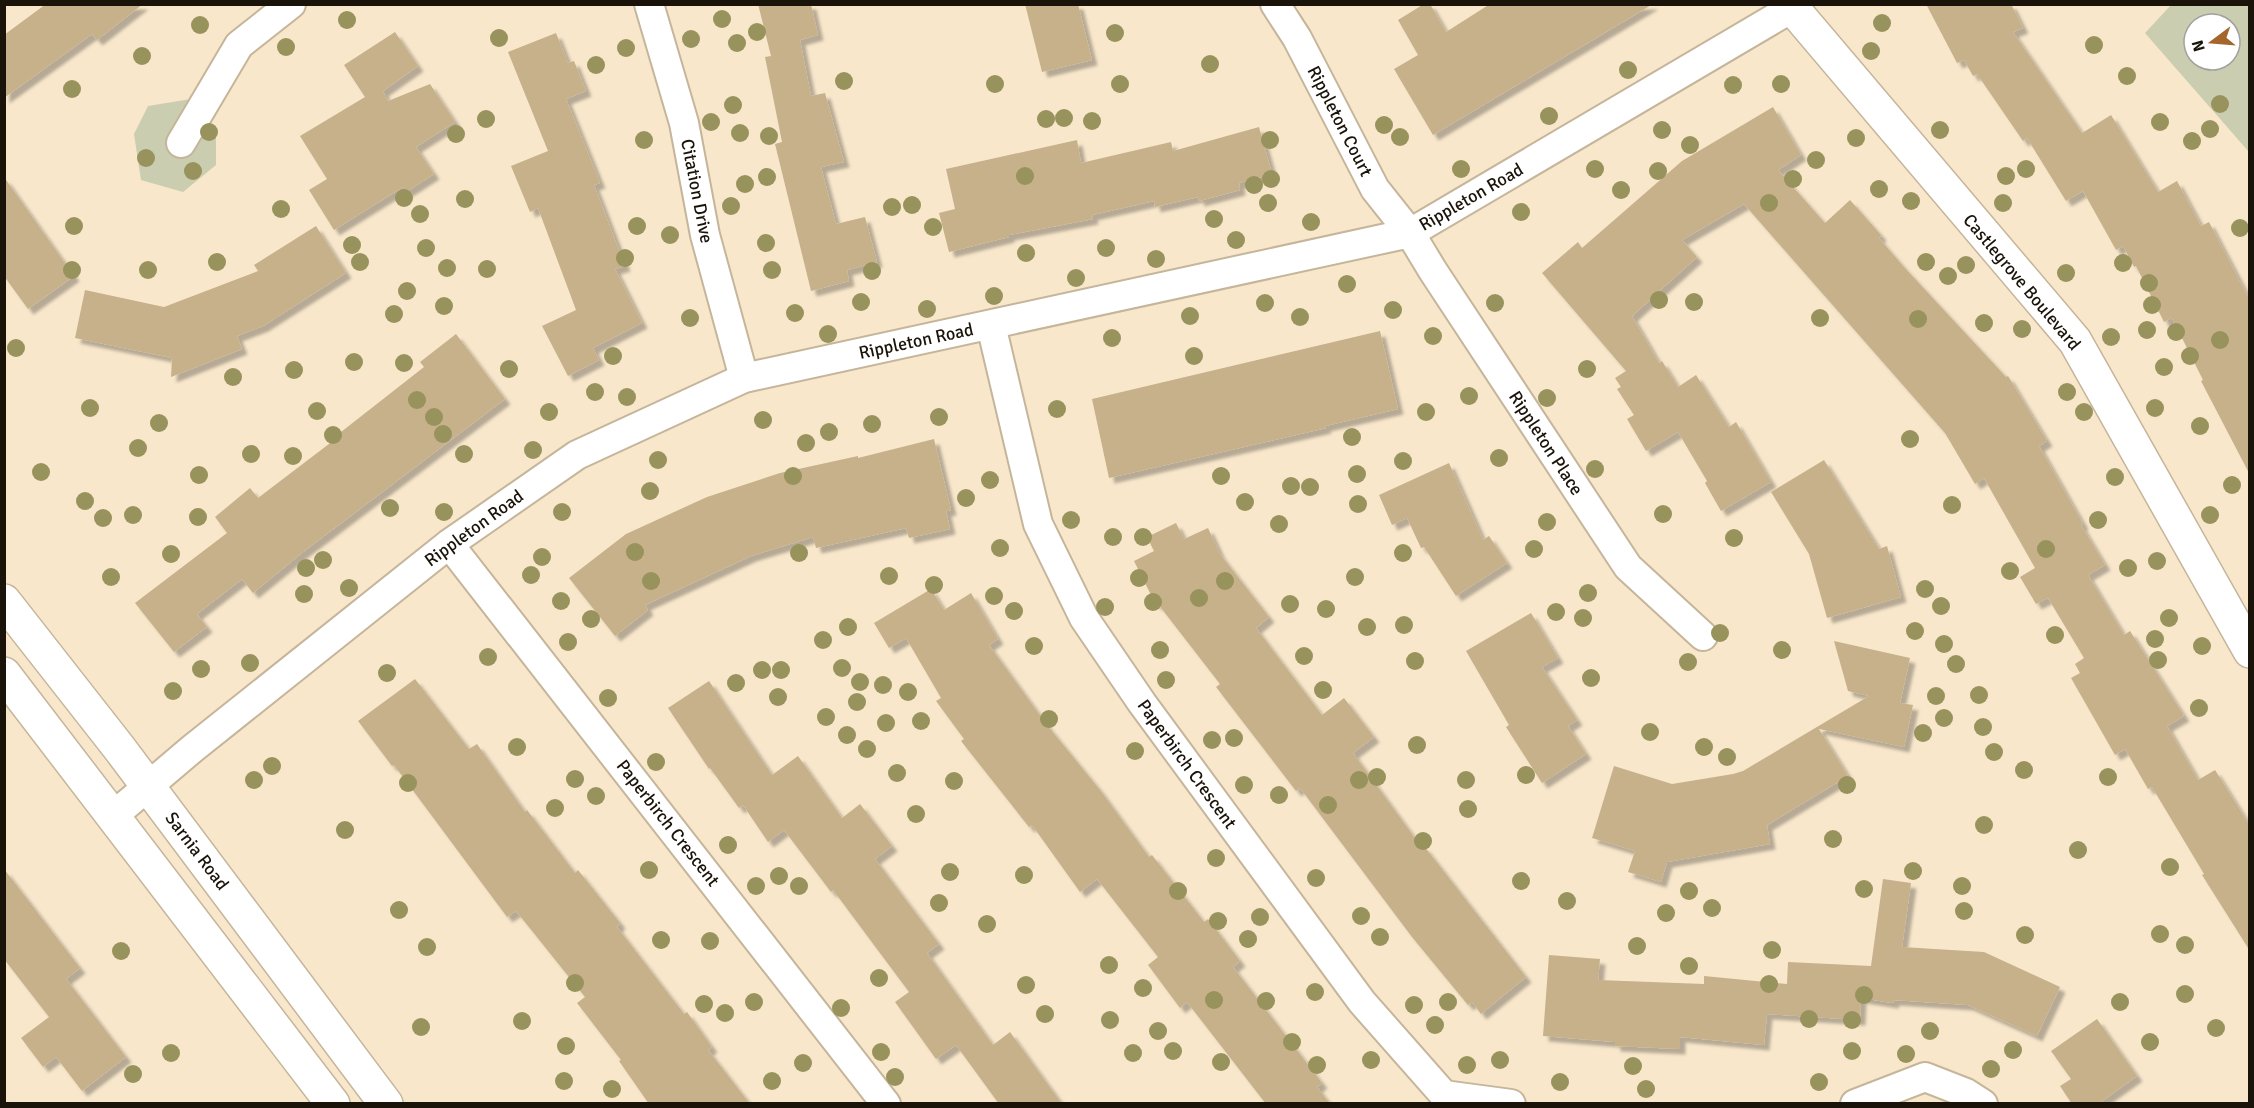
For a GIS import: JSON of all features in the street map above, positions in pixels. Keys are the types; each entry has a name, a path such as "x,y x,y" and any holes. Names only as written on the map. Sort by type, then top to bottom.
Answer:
{"main road":[{"name":"Castlegrove Boulevard","path":"1790,6 2075,341 2250,651"},
{"name":"Sarnia Road","path":"4,601 148,786 386,1104"},
{"path":"4,674 333,1104"}],"street":[{"path":"181,143 239,45 291,4"},
{"name":"Citation Drive","path":"649,4 684,123 705,235 744,378"},
{"name":"Rippleton Court","path":"1275,4 1297,38 1375,189 1410,233"},
{"name":"Rippleton Road","path":"113,816 449,544 577,455 744,378 1410,233 1790,6"},
{"name":"Rippleton Place","path":"1410,233 1432,271 1628,567 1703,636"},
{"name":"Paperbirch Crescent","path":"991,325 1038,524 1084,618 1142,703 1362,1002 1444,1095 1512,1104"},
{"name":"Paperbirch Crescent","path":"449,544 886,1104"},
{"path":"1855,1104 1925,1077 1966,1093 1983,1104"}],"green space":[{"path":"2171,5 2249,5 2249,152 2145,33"},
{"path":"191,99 216,131 216,165 183,192 141,180 134,134 148,106"}],"building":[{"path":"46,4 143,4 97,40 92,34 4,98 4,35"},
{"path":"758,4 811,4 818,35 800,40 811,96 825,93 844,162 821,167 836,224 865,217 877,262 847,270 849,281 811,291 775,144 782,142 765,57 771,56"},
{"path":"1025,4 1078,4 1092,60 1042,72"},
{"path":"1424,4 1430,4 1446,32 1490,4 1653,4 1433,135 1394,69 1418,55 1398,20"},
{"path":"1926,4 2011,4 2023,28 2013,32 2082,133 2111,115 2158,192 2177,181 2201,226 2209,222 2250,301 2250,475 2201,381 2203,380 2172,318 2164,322 2136,266 2134,267 2123,246 2116,250 2083,191 2066,201 2027,138 2023,141 1977,74 1973,76 1964,60 1957,63"},
{"path":"395,32 418,66 383,91 388,101 430,84 455,122 416,147 434,174 406,192 403,187 334,230 309,190 327,179 300,136 365,97 344,65"},
{"path":"556,33 568,63 574,61 586,91 566,99 600,183 594,185 625,266 615,269 642,323 593,348 599,360 568,376 542,326 576,310 538,208 530,212 511,166 548,151 508,52"},
{"path":"1773,107 1801,155 1778,170 1825,223 1850,200 1881,235 1879,238 1903,266 2006,377 2008,376 2047,441 2039,446 2105,565 2088,575 2124,635 2130,631 2184,716 2167,726 2198,780 2215,770 2250,826 2250,951 2202,875 2204,874 2152,787 2148,789 2125,749 2115,755 2071,678 2080,673 2075,664 2084,658 2048,598 2036,604 2020,577 2035,568 1984,478 1975,484 1945,433 1744,204 1682,240 1697,257 1632,316 1659,363 1662,361 1678,387 1696,375 1729,427 1736,422 1771,482 1721,511 1705,483 1707,481 1678,432 1646,451 1627,419 1634,415 1617,389 1621,387 1615,378 1626,371 1542,273 1578,242 1582,248 1682,161"},
{"path":"1259,127 1272,174 1239,183 1240,190 1199,201 1198,197 1155,207 1154,201 1092,215 1093,219 1009,235 1009,237 949,252 939,213 955,209 946,169 1077,140 1081,163 1171,142 1173,151"},
{"path":"4,177 74,276 28,309 4,276"},
{"path":"316,226 346,273 263,326 237,336 242,349 171,377 172,358 75,338 85,290 164,307 258,271 254,265"},
{"path":"1380,331 1398,409 1109,478 1092,399"},
{"path":"456,334 505,399 303,552 253,593 242,579 197,614 207,627 174,652 135,603 227,533 215,517 250,488 258,498 424,367 420,362"},
{"path":"934,439 951,510 946,511 950,529 909,538 906,528 816,548 813,537 751,556 645,605 648,610 615,636 569,578 626,534 707,497 780,473 858,456 858,458"},
{"path":"1824,460 1879,549 1887,546 1901,597 1827,618 1809,554 1771,492"},
{"path":"1449,463 1483,540 1489,536 1507,563 1456,596 1424,547 1421,548 1407,518 1392,525 1379,495"},
{"path":"1176,523 1184,539 1208,528 1220,554 1269,617 1256,628 1322,715 1344,698 1374,737 1353,753 1422,848 1424,846 1526,977 1481,1014 1472,1002 1468,1005 1412,937 1300,788 1296,791 1216,687 1220,684 1158,604 1156,605 1134,561 1154,551 1147,537"},
{"path":"931,589 944,610 971,593 998,639 989,645 1047,725 1100,790 1149,857 1152,855 1204,922 1208,919 1240,961 1233,967 1322,1083 1317,1087 1330,1104 1266,1104 1187,1002 1180,1008 1148,965 1158,957 1097,879 1080,892 1032,825 1029,827 961,741 964,739 936,701 941,698 906,638 889,648 874,623"},
{"path":"1531,613 1558,658 1542,667 1577,720 1568,726 1586,754 1542,783 1506,727 1509,725 1466,651"},
{"path":"1834,641 1910,658 1900,703 1913,705 1904,747 1819,729 1848,776 1767,825 1770,844 1667,862 1661,882 1628,872 1635,851 1592,838 1614,766 1672,784 1733,774 1743,771 1869,696 1848,691"},
{"path":"415,679 469,749 477,744 525,812 527,810 575,873 578,870 620,923 617,927 684,1014 687,1012 712,1047 708,1050 750,1104 649,1104 619,1061 621,1060 577,1003 585,997 516,911 507,917 394,765 392,766 358,721"},
{"path":"709,681 772,775 798,756 842,818 860,804 892,846 875,859 939,944 927,953 993,1045 1010,1032 1062,1104 999,1104 956,1045 936,1059 895,1002 909,992 833,890 831,892 784,830 768,842 743,805 739,808 709,769 668,708"},
{"path":"4,869 80,968 66,979 126,1057 82,1091 56,1057 43,1067 21,1038 49,1017 4,959"},
{"path":"1883,879 1911,883 1902,947 1984,952 2060,987 2037,1036 1968,1005 1894,1000 1893,1003 1861,998 1860,1020 1767,1014 1764,1045 1680,1037 1680,1049 1615,1046 1615,1042 1543,1036 1549,955 1600,959 1598,980 1704,984 1704,976 1787,984 1788,962 1871,966"},
{"path":"2097,1019 2137,1076 2098,1104 2072,1104 2060,1086 2071,1079 2051,1051"}]}
